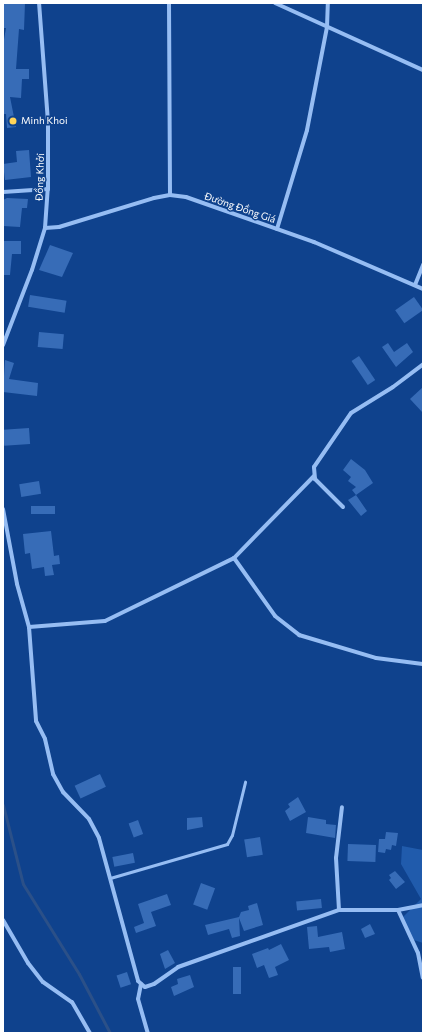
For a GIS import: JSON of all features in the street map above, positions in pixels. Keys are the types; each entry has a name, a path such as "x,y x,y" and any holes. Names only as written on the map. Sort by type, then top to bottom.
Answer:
{"street":[{"name":"Đồng Khởi","path":"3,344 32,270 44,228 48,189 48,122 39,3"},
{"path":"168,3 170,196"},
{"path":"275,3 423,70"},
{"path":"277,229 307,130 327,27 328,3"},
{"path":"3,192 48,189"},
{"name":"Đường Đồng Giá","path":"44,228 59,227 170,196 186,197 352,257 423,289"},
{"path":"415,285 423,265"},
{"path":"342,507 314,476 314,467 351,413 393,387 423,364"},
{"path":"29,627 105,621 143,600 234,558 314,476"},
{"path":"3,509 17,584 29,627 36,721 45,739 53,774 63,792 89,819 98,838 132,959 141,984 138,999 148,1033"},
{"path":"234,558 275,616 299,634 376,658 423,664"},
{"path":"339,910 336,858 342,807"},
{"path":"141,984 145,987 154,984 178,967 339,910 398,910 423,905"},
{"path":"398,910 418,954 423,978"},
{"path":"3,920 28,963 43,982 72,1002 90,1033"}],"lane":[{"path":"110,878 226,844 232,835 245,782"}],"shaded area":[{"path":"402,846 423,850 423,943 414,940 402,918 421,899 401,864"}],"building":[{"path":"3,3 25,3 24,30 19,29 16,69 29,69 29,79 22,79 21,98 10,97 16,127 7,128 6,114 3,114 3,45 6,28 3,28"},
{"path":"29,150 31,177 5,180 3,164 17,162 16,151"},
{"path":"7,198 28,199 27,208 22,208 20,227 3,226 3,200"},
{"path":"3,241 21,241 21,254 12,254 10,275 3,275"},
{"path":"50,245 73,253 62,277 39,270"},
{"path":"30,295 67,301 65,313 28,307"},
{"path":"414,297 423,310 404,323 395,310"},
{"path":"39,332 64,334 63,349 38,347"},
{"path":"388,343 394,352 407,343 413,352 396,367 382,347"},
{"path":"359,356 375,380 368,385 352,361"},
{"path":"5,360 14,363 9,379 38,383 37,396 3,392"},
{"path":"423,387 423,413 410,399"},
{"path":"29,428 30,444 4,446 3,430"},
{"path":"351,459 365,470 373,483 356,495 352,490 356,487 348,481 351,477 343,470"},
{"path":"39,481 41,494 21,497 19,484"},
{"path":"356,495 367,511 361,516 348,500"},
{"path":"31,506 55,506 55,514 31,514"},
{"path":"51,531 54,556 59,555 60,564 52,565 54,575 45,576 44,567 32,569 30,553 25,554 23,534"},
{"path":"100,774 106,787 81,799 75,786"},
{"path":"298,797 306,812 290,821 285,811 290,807 288,804"},
{"path":"202,817 203,827 187,830 187,818"},
{"path":"308,817 326,820 326,824 336,825 335,838 306,833"},
{"path":"138,820 143,834 134,838 129,823"},
{"path":"386,832 398,833 396,846 392,845 391,850 386,849 385,853 378,852 379,839 385,839"},
{"path":"260,837 263,855 247,857 244,840"},
{"path":"348,844 376,845 375,862 347,861"},
{"path":"133,853 135,863 114,867 112,857"},
{"path":"395,871 405,882 396,889 389,880 391,878 389,875"},
{"path":"201,883 215,888 207,910 193,905"},
{"path":"167,894 171,905 151,912 156,926 136,933 134,927 144,923 138,904"},
{"path":"321,899 322,908 297,911 296,902"},
{"path":"257,903 263,925 244,931 239,918 240,936 232,938 229,929 208,935 205,925 239,917 241,912 249,910 248,906"},
{"path":"370,924 375,934 365,938 361,929"},
{"path":"317,926 318,937 342,932 345,949 330,952 329,947 309,949 307,927"},
{"path":"281,944 289,960 275,967 278,975 269,978 264,965 257,968 252,954 268,948 269,950"},
{"path":"168,950 175,963 165,969 160,954"},
{"path":"233,967 241,967 241,994 233,994"},
{"path":"127,972 131,984 121,988 117,975"},
{"path":"190,975 194,987 174,996 171,987 178,984 177,979"}],"waterway":[{"path":"3,805 23,884 79,974 110,1033"}],"place":[{"name":"Minh Khoi","path":"13,121"}]}
